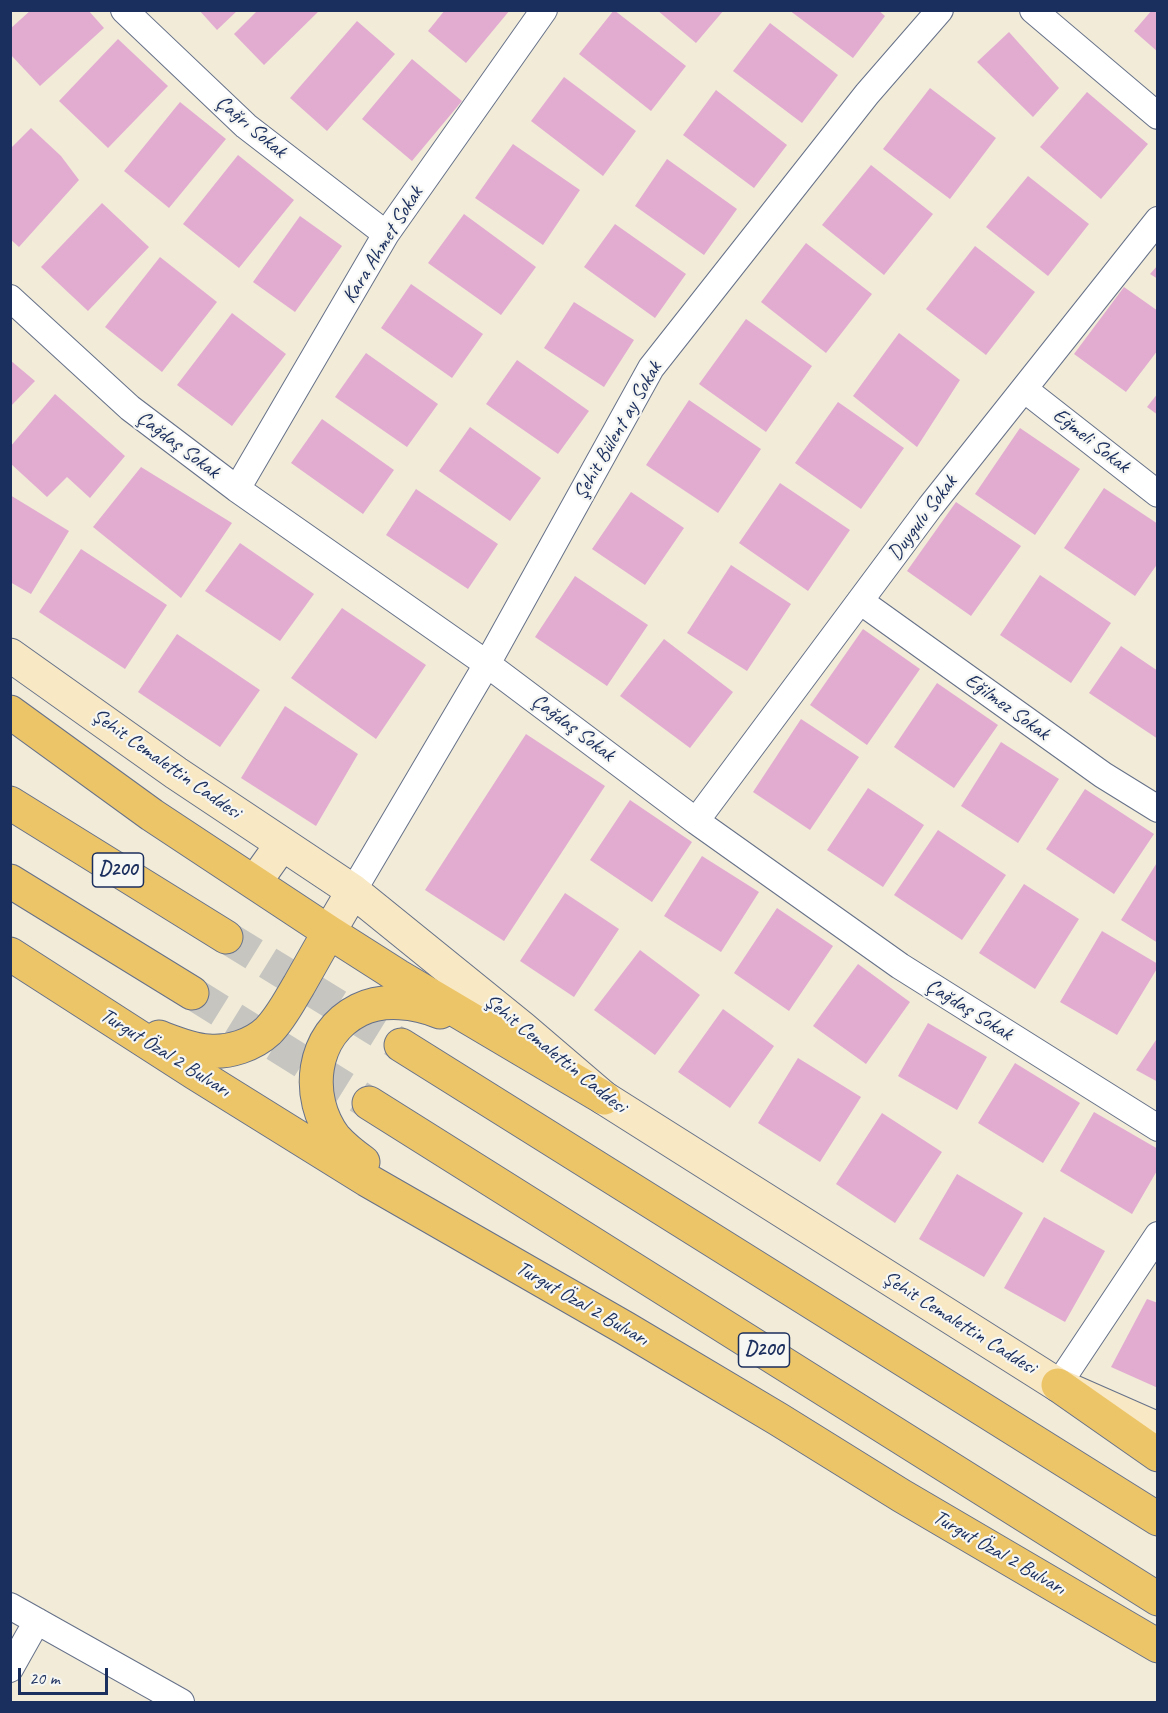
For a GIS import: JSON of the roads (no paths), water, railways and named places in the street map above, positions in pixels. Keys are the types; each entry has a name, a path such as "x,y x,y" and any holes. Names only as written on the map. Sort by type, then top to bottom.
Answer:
{"highway":[{"path":"10,712 152,815 329,932 398,976 603,1098"},
{"path":"10,734 152,815"},
{"name":"D200","path":"10,803 226,937"},
{"path":"10,881 192,993"},
{"path":"84,1002 138,1029 176,1044 207,1051 225,1051 243,1046 268,1030 286,1009 329,932"},
{"name":"Turgut Özal 2 Bulvarı","path":"10,954 347,1167 768,1413 902,1496 1158,1646"},
{"path":"456,1231 352,1155 335,1137 322,1115 316,1094 318,1060 333,1031 359,1010 373,1005 396,1002 431,1008 497,1035"},
{"path":"401,1045 1158,1519"},
{"name":"Turgut Özal 2 Bulvarı","path":"369,1103 1158,1599"},
{"path":"1058,1385 1158,1455"}],"street":[{"name":"Çağrı Sokak","path":"124,10 246,126 386,234"},
{"name":"Kara Ahmet Sokak","path":"237,489 386,234 544,10"},
{"name":"Şehit Bülent ay Sokak","path":"353,891 487,664 651,368 867,94 940,10"},
{"path":"1033,10 1158,116"},
{"name":"Duygulu Sokak","path":"696,821 930,507 1158,220"},
{"name":"Çağdaş Sokak","path":"10,298 130,408 237,489 487,664 696,821 900,966 1158,1128"},
{"name":"Eğmeli Sokak","path":"1024,389 1158,494"},
{"name":"Eğilmez Sokak","path":"860,602 1103,775 1158,809"},
{"name":"Şehit Cemalettin Caddesi","path":"10,655 176,773 353,891 512,1020 603,1098 1058,1385 1158,1429"},
{"path":"255,882 282,844"},
{"path":"329,932 353,891"},
{"path":"1058,1385 1158,1235"},
{"path":"10,1606 181,1702"},
{"path":"10,1669 37,1621"}],"tunnel":[{"path":"226,937 401,1045"},
{"path":"192,993 369,1103"}]}
